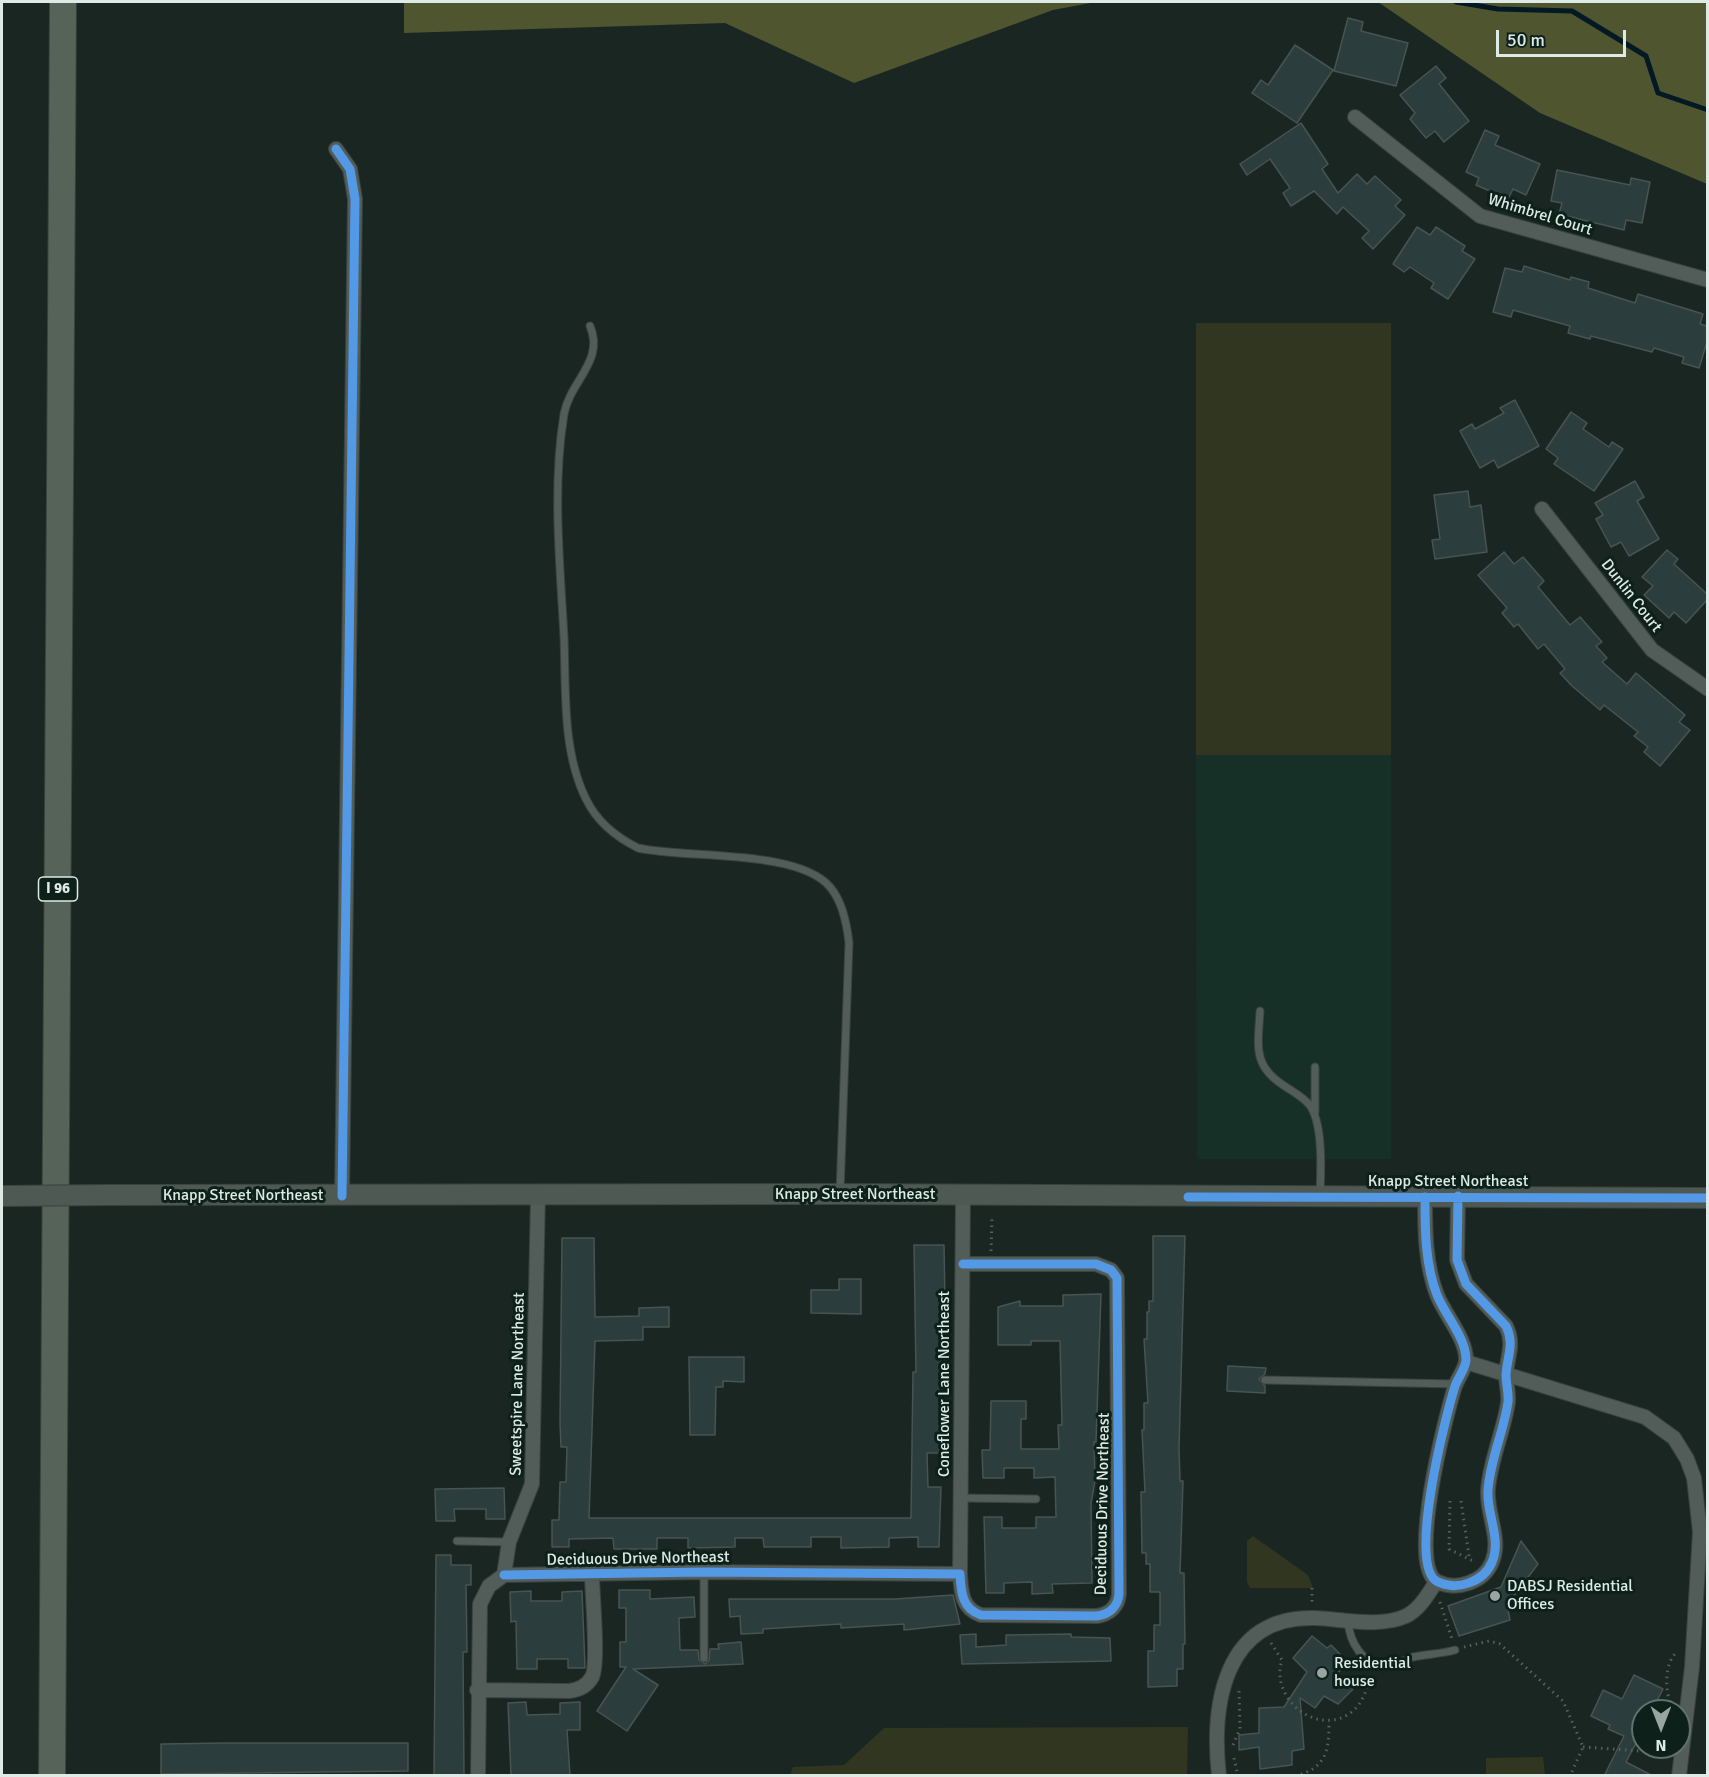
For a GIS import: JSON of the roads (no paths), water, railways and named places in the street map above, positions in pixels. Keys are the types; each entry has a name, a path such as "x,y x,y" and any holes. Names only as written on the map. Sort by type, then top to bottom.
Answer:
{"highway":[{"name":"I 96","path":"52,1776 63,2"}],"main road":[{"name":"Knapp Street Northeast","path":"2,1196 840,1194 1707,1198"}],"street":[{"name":"Whimbrel Court","path":"1355,117 1480,216 1707,280"},
{"path":"336,149 350,169 355,199 342,1196"},
{"name":"Dunlin Court","path":"1542,509 1652,650 1707,689"},
{"name":"Sweetspire Lane Northeast","path":"504,1575 509,1542 532,1484 538,1194"},
{"name":"Coneflower Lane Northeast","path":"960,1574 963,1195"},
{"path":"1425,1197 1431,1275 1437,1295 1464,1349 1466,1362 1456,1384 1432,1485 1425,1553 1430,1575 1436,1582 1448,1585 1469,1583 1487,1570 1492,1563 1494,1538 1488,1491 1508,1402 1506,1374 1511,1353 1510,1334 1466,1284 1457,1260 1458,1196"},
{"name":"Deciduous Drive Northeast","path":"504,1575 704,1572 960,1574 963,1600 971,1610 981,1615 1097,1616 1113,1609 1118,1599 1118,1283 1115,1274 1096,1264 963,1264"},
{"path":"1466,1362 1645,1418 1674,1438 1694,1478 1700,1532 1693,1641 1679,1776"},
{"path":"478,1776 477,1690 480,1604 489,1586 504,1575"},
{"path":"477,1690 569,1691 588,1683 595,1665 592,1575"},
{"path":"1219,1776 1221,1693 1232,1661 1244,1645 1274,1626 1291,1620 1312,1618 1374,1620 1405,1616 1420,1604 1436,1582"}],"lane":[{"path":"590,326 595,341 594,353 571,391 564,412 559,509 567,708 576,774 586,799 598,818 617,836 633,845 662,852 764,861 793,866 817,876 836,894 844,918 849,951 840,1194"},
{"path":"1260,1011 1257,1051 1260,1060 1276,1081 1305,1099 1315,1118"},
{"path":"1315,1067 1315,1118 1321,1158 1320,1197"},
{"path":"1265,1380 1456,1384"},
{"path":"961,1498 1036,1499"},
{"path":"457,1541 509,1542"},
{"path":"704,1572 704,1658"},
{"path":"1348,1620 1351,1640 1358,1651 1376,1664 1397,1664 1414,1657 1432,1656 1455,1650"}],"waterway":[{"path":"1456,2 1498,9 1572,11 1646,56 1658,93 1708,110"}],"place":[{"name":"DABSJ Residential Offices","path":"1495,1596"},
{"name":"Residential house","path":"1322,1673"}]}
